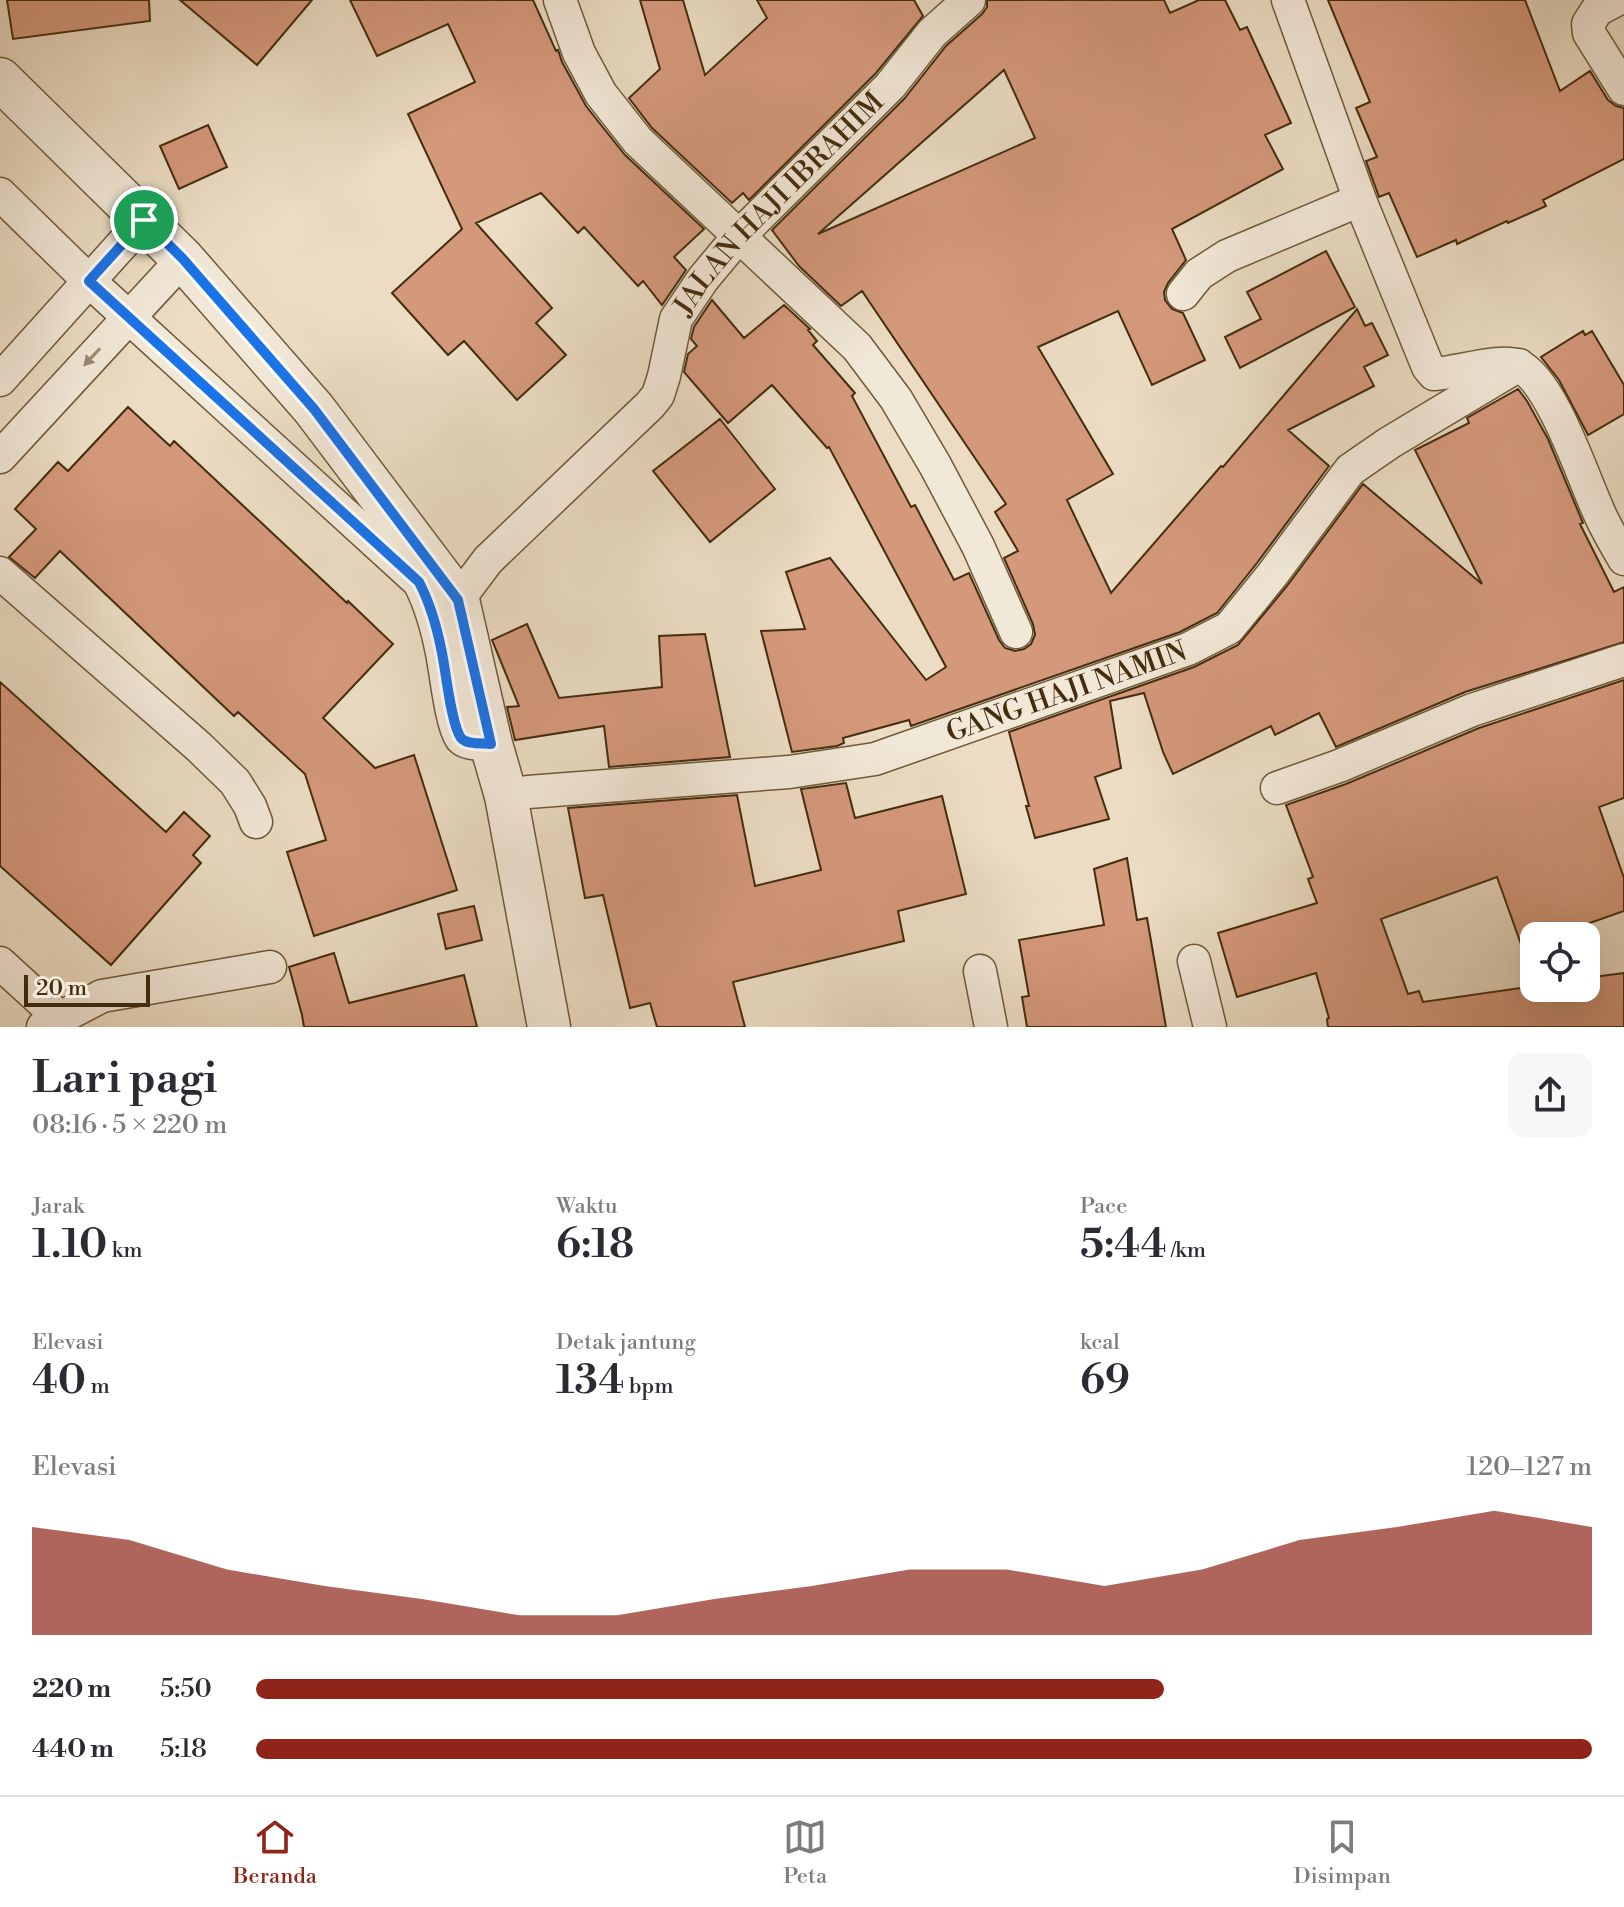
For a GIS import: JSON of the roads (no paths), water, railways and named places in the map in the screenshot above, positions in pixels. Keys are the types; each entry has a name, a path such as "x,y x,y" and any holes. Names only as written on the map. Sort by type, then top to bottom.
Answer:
{"street":[{"path":"560,0 579,53 601,94 619,119 738,237 857,347 896,399 971,533 1016,632"},
{"name":"JALAN HAJI IBRAHIM","path":"458,600 488,560 658,395 676,319 703,279 738,237 890,86 932,33 969,0"},
{"path":"1288,0 1360,200 1428,367 1434,374 1449,374 1504,363 1519,365 1534,376 1555,410 1600,515 1624,559"},
{"path":"1616,0 1597,10 1588,24 1589,33 1624,89"},
{"path":"0,79 183,259 314,409 458,600 506,796 549,1027"},
{"path":"0,194 89,281 419,582 436,624 460,736 466,741 491,744"},
{"path":"1183,294 1199,274 1227,256 1360,200"},
{"path":"0,380 144,220"},
{"path":"0,457 183,259"},
{"name":"GANG HAJI NAMIN","path":"506,796 544,790 789,772 875,759 1188,649 1229,628 1350,470 1519,365"},
{"path":"430,561 488,560"},
{"path":"0,573 226,773 250,806 256,822"},
{"path":"1277,788 1339,766 1472,710 1624,660"},
{"path":"1194,961 1210,1027"},
{"path":"0,963 51,1022 102,996 270,967"},
{"path":"980,971 991,1027"}]}
